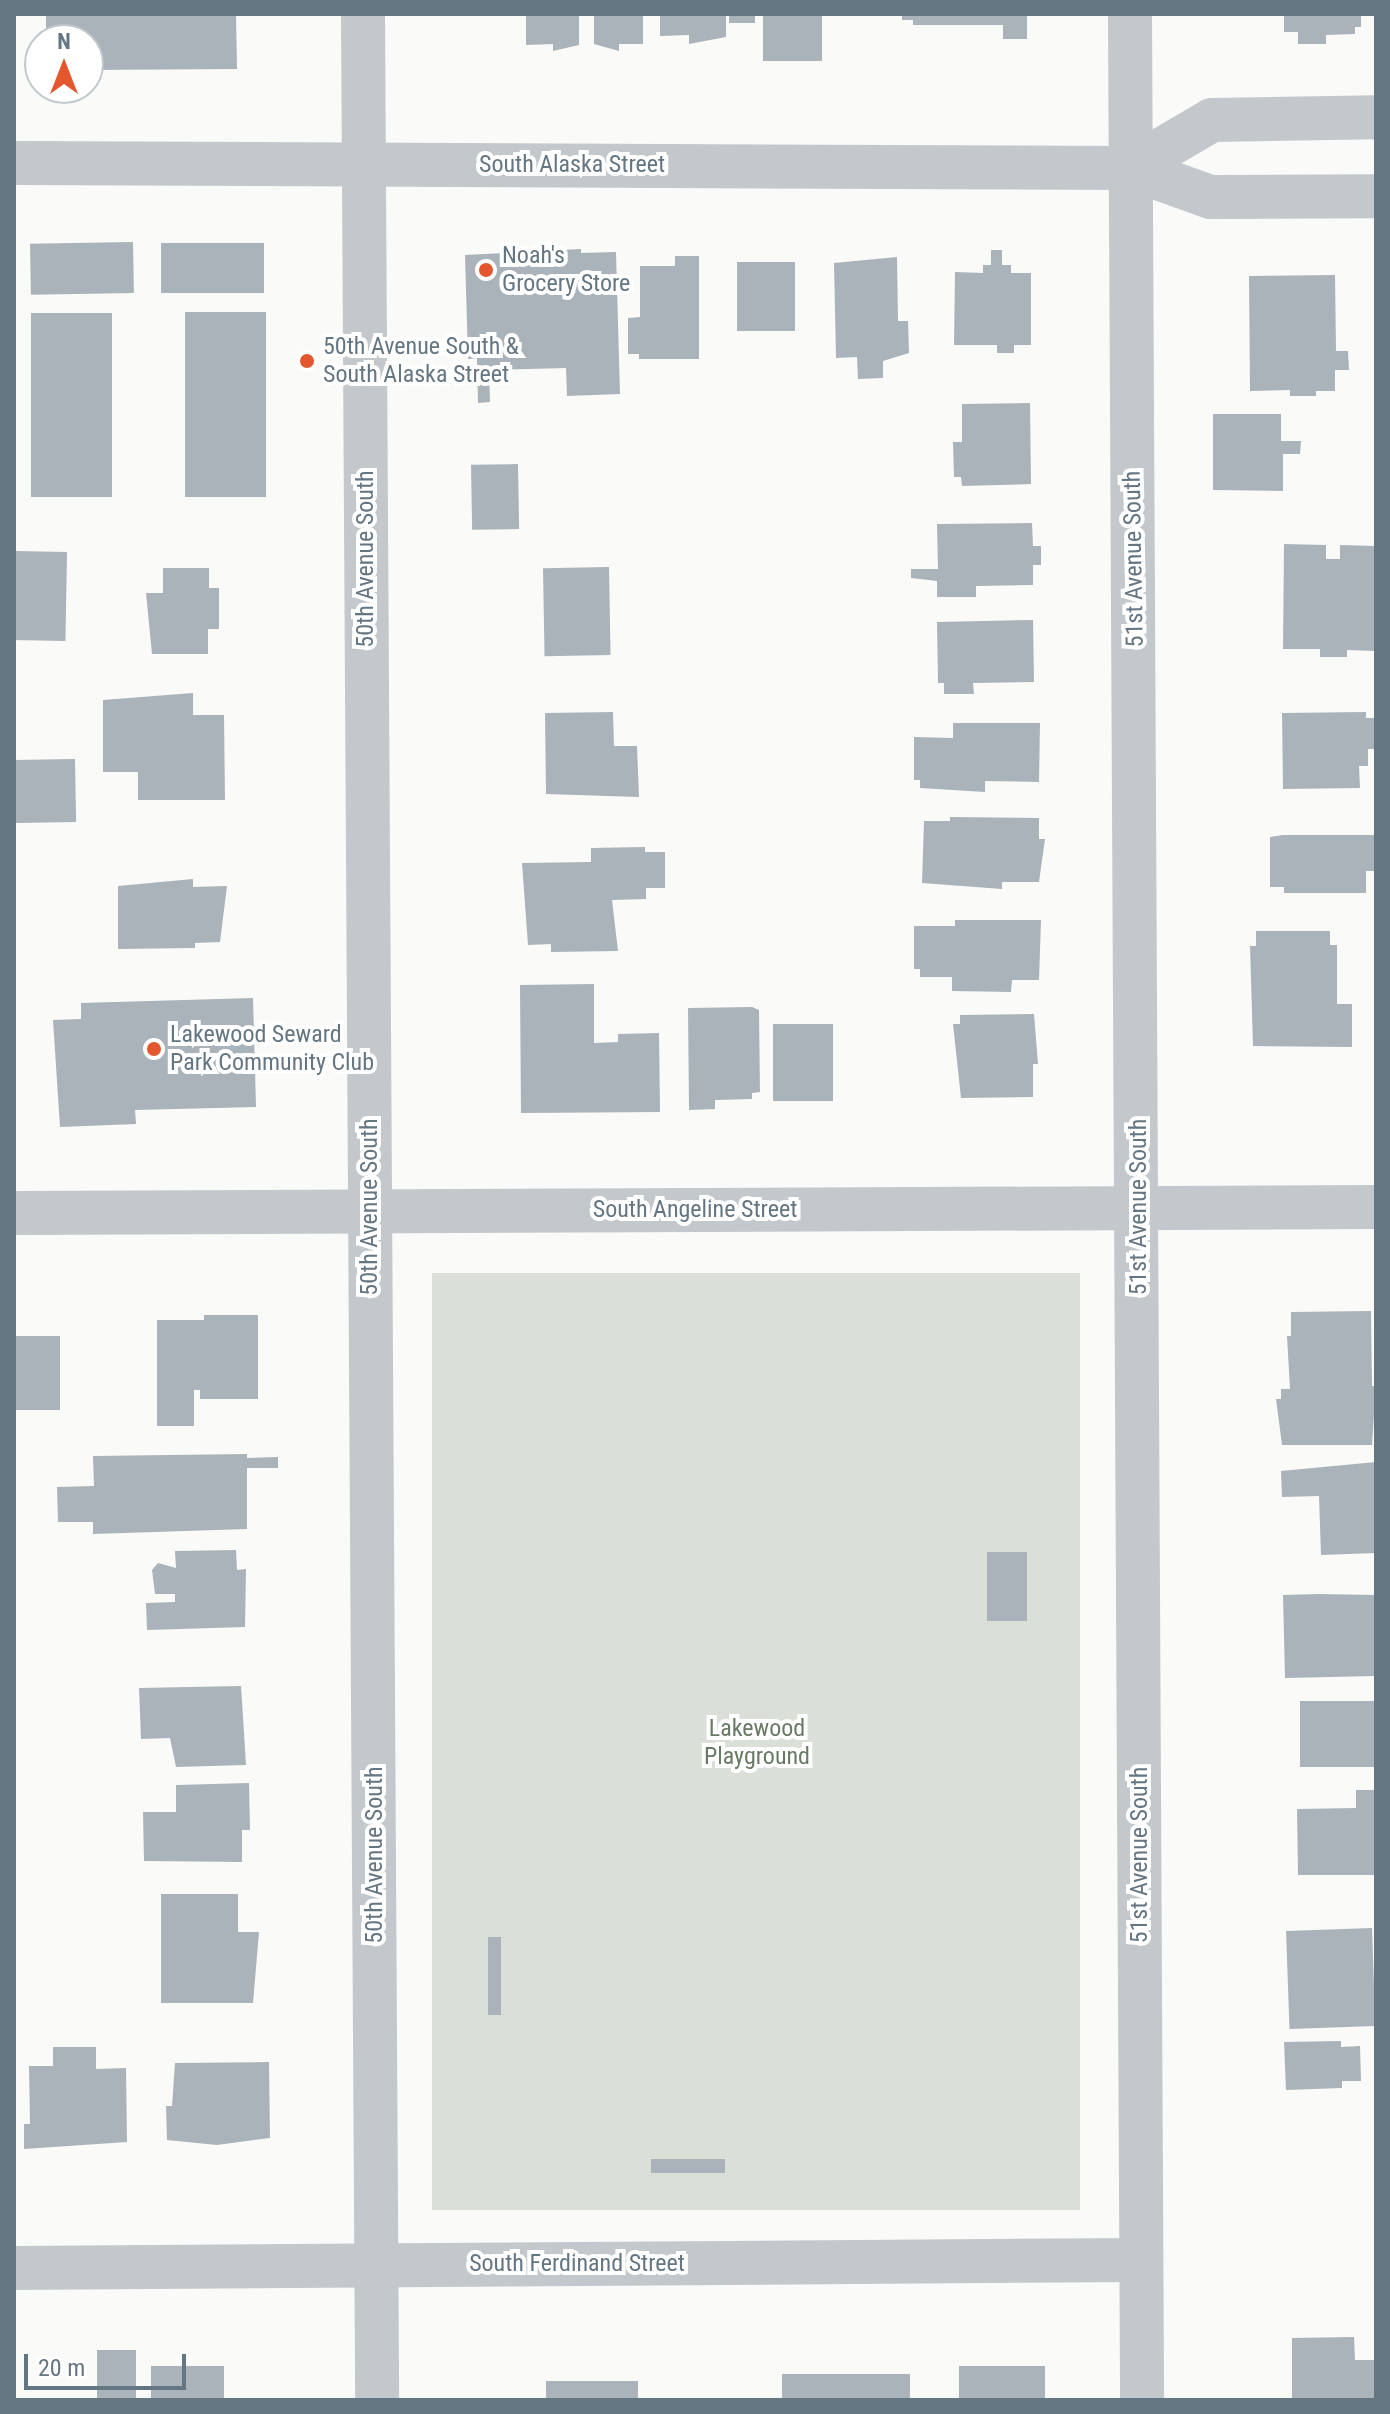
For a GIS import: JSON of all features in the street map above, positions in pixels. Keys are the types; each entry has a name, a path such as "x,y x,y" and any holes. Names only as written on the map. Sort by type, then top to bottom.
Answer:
{"street":[{"name":"50th Avenue South","path":"363,14 377,2400"},
{"name":"51st Avenue South","path":"1130,14 1139,1211 1142,2400"},
{"path":"1130,168 1212,120 1376,117"},
{"name":"South Alaska Street","path":"14,163 1130,168 1210,197 1376,196"},
{"name":"South Angeline Street","path":"14,1213 1139,1211 1376,1207"},
{"name":"South Ferdinand Street","path":"14,2268 1141,2260"}],"green space":[{"name":"Lakewood Playground","path":"432,1273 1080,1273 1080,2210 432,2210"}],"building":[{"path":"46,14 236,14 237,69 104,70 104,24 46,24"},
{"path":"526,14 579,14 579,45 553,51 553,44 526,45"},
{"path":"594,14 643,14 643,44 619,44 619,51 594,44"},
{"path":"660,14 726,14 726,37 689,44 689,35 660,36"},
{"path":"729,14 755,14 755,23 729,23"},
{"path":"763,14 822,14 822,61 763,61"},
{"path":"902,14 1027,14 1027,39 1003,39 1003,25 913,25 913,20 902,20"},
{"path":"1284,14 1361,14 1361,27 1355,27 1355,34 1326,35 1326,44 1298,44 1298,32 1284,32"},
{"path":"133,242 134,293 31,295 30,244"},
{"path":"161,243 264,243 264,293 161,293"},
{"path":"581,249 581,253 616,252 620,394 567,396 566,368 489,370 490,402 478,403 477,358 468,359 465,255"},
{"path":"991,250 1002,250 1002,265 1011,265 1011,273 1031,273 1031,345 1014,345 1014,353 997,353 997,345 954,345 955,272 983,273 983,265 991,265"},
{"path":"675,256 699,256 699,359 639,359 639,354 628,354 628,318 640,317 640,266 675,266"},
{"path":"897,257 898,321 908,321 909,353 883,361 883,378 858,379 857,357 836,358 834,263"},
{"path":"737,262 795,262 795,331 737,331"},
{"path":"1335,275 1336,351 1348,351 1349,370 1335,370 1335,391 1316,391 1316,396 1290,396 1290,390 1250,391 1249,276"},
{"path":"185,312 266,312 266,497 185,497"},
{"path":"31,313 112,313 112,497 31,497"},
{"path":"1030,403 1031,484 962,486 961,477 954,477 953,442 962,442 962,404"},
{"path":"1213,414 1281,414 1281,441 1301,441 1300,454 1283,454 1283,491 1213,490"},
{"path":"518,464 519,529 472,530 471,465"},
{"path":"1032,523 1033,546 1041,546 1041,565 1033,565 1033,585 976,586 976,597 937,597 937,581 911,578 911,569 938,569 937,524"},
{"path":"1284,544 1326,545 1326,559 1340,559 1340,545 1376,546 1376,651 1347,650 1347,657 1320,657 1320,649 1283,649"},
{"path":"14,551 67,552 65,641 14,640"},
{"path":"609,567 611,655 545,656 543,568"},
{"path":"163,568 209,568 209,588 219,588 219,629 208,629 208,654 152,654 146,593 163,593"},
{"path":"1033,620 1034,682 973,683 974,694 944,694 944,683 938,683 937,622"},
{"path":"193,693 193,715 224,715 225,800 138,800 138,772 103,772 103,700"},
{"path":"613,712 614,746 637,746 639,797 546,794 545,713"},
{"path":"1366,712 1366,718 1376,718 1376,749 1368,749 1368,766 1359,766 1360,788 1283,789 1282,713"},
{"path":"953,723 1040,723 1039,782 985,781 985,792 920,788 920,780 914,780 914,737 953,738"},
{"path":"75,759 76,822 15,823 14,760"},
{"path":"950,817 1039,818 1039,839 1045,839 1039,882 1002,882 1002,889 922,883 924,821 950,821"},
{"path":"1376,835 1376,871 1366,871 1366,893 1284,893 1284,887 1270,887 1270,837"},
{"path":"645,847 645,852 665,852 665,888 646,888 646,899 612,900 618,951 551,952 551,944 528,945 522,863 591,862 591,848"},
{"path":"193,879 193,887 227,886 220,942 195,943 195,948 118,949 118,886"},
{"path":"955,920 1041,920 1039,980 1012,980 1011,992 952,991 952,977 920,977 920,969 914,969 914,926 955,926"},
{"path":"1256,931 1330,931 1330,945 1337,945 1337,1004 1352,1004 1352,1047 1253,1046 1250,946 1256,946"},
{"path":"594,984 594,1043 618,1042 618,1034 659,1033 660,1112 521,1113 520,985"},
{"name":"Lakewood Seward Park Community Club","path":"253,998 256,1107 135,1110 136,1124 60,1127 53,1020 81,1019 81,1003"},
{"path":"752,1007 759,1010 760,1092 752,1093 752,1099 715,1100 715,1109 689,1110 688,1008"},
{"path":"1034,1014 1038,1064 1033,1064 1033,1097 961,1098 953,1024 960,1024 960,1015"},
{"path":"773,1024 833,1024 833,1101 773,1101"},
{"path":"1371,1311 1372,1386 1376,1386 1372,1445 1282,1445 1276,1399 1281,1399 1281,1389 1290,1389 1287,1336 1291,1336 1291,1312"},
{"path":"204,1315 258,1315 258,1399 200,1399 200,1390 194,1390 194,1426 157,1426 157,1320 204,1320"},
{"path":"14,1336 60,1336 60,1410 14,1410"},
{"path":"247,1454 247,1458 278,1457 278,1468 247,1468 247,1529 93,1534 93,1522 58,1522 57,1487 94,1486 93,1456"},
{"path":"1376,1462 1376,1553 1321,1555 1319,1496 1282,1497 1281,1471"},
{"path":"236,1550 237,1570 246,1569 245,1627 147,1630 146,1603 175,1602 175,1594 155,1594 152,1570 158,1563 176,1568 175,1551"},
{"path":"987,1552 1027,1552 1027,1621 987,1621"},
{"path":"1283,1595 1376,1595 1376,1676 1285,1678"},
{"path":"241,1686 246,1765 176,1767 170,1738 141,1739 139,1688"},
{"path":"1300,1701 1376,1701 1376,1767 1300,1767"},
{"path":"249,1783 250,1830 242,1830 242,1862 144,1861 143,1812 176,1812 176,1785"},
{"path":"1356,1790 1376,1790 1376,1875 1298,1875 1297,1809 1356,1808"},
{"path":"161,1894 238,1894 238,1932 259,1932 253,2003 161,2003"},
{"path":"1372,1928 1375,2026 1289,2029 1286,1931"},
{"path":"488,1937 501,1937 501,2015 488,2015"},
{"path":"1341,2041 1341,2047 1360,2046 1361,2081 1342,2081 1342,2088 1286,2090 1284,2042"},
{"path":"53,2047 96,2047 96,2069 126,2068 127,2142 24,2149 24,2124 30,2124 29,2066 53,2066"},
{"path":"269,2062 270,2138 217,2145 167,2140 166,2106 172,2106 175,2063"},
{"path":"651,2159 725,2159 725,2173 651,2173"},
{"path":"1354,2337 1355,2360 1376,2360 1376,2400 1292,2400 1292,2338"},
{"path":"97,2350 136,2350 136,2400 97,2400"},
{"path":"151,2366 224,2366 224,2400 151,2400"},
{"path":"959,2366 1045,2366 1045,2400 959,2400"},
{"path":"782,2374 910,2374 910,2400 782,2400"},
{"path":"546,2381 638,2381 638,2400 546,2400"}],"place":[{"name":"Noah's Grocery Store","path":"486,270"},
{"name":"50th Avenue South & South Alaska Street","path":"307,361"},
{"name":"Lakewood Seward Park Community Club","path":"154,1049"}]}
